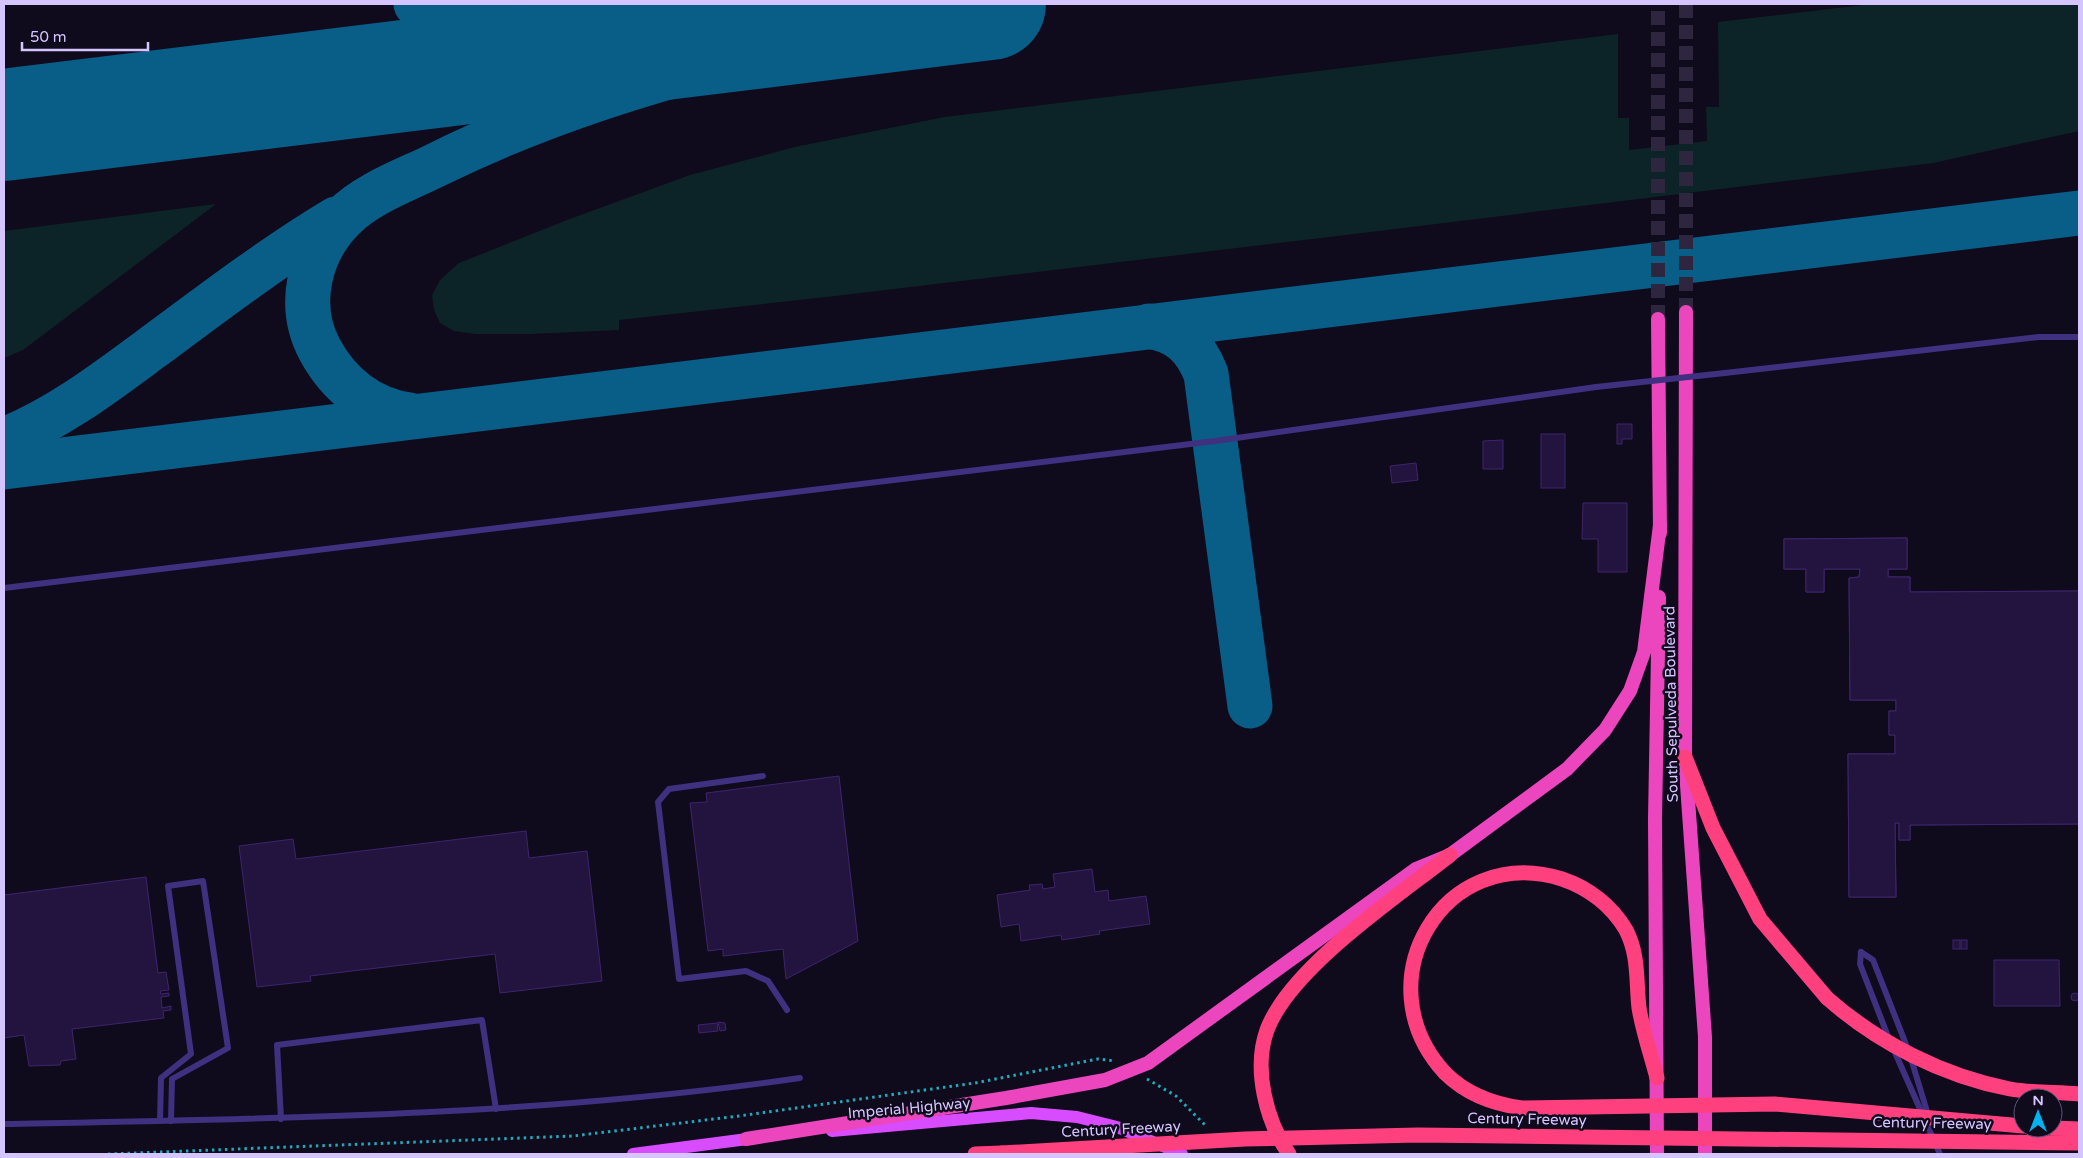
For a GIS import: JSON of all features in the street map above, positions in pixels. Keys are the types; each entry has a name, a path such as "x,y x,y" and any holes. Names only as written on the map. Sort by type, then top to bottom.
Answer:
{"highway":[{"name":"South Sepulveda Boulevard","path":"1686,312 1685,757 1705,1036 1705,1154"},
{"name":"South Sepulveda Boulevard","path":"1658,319 1660,525 1656,819 1658,1154"},
{"path":"1289,1154 1278,1139 1270,1119 1264,1091 1261,1057 1267,1030 1282,1001 1322,959 1450,855 1567,769 1605,730 1630,691 1644,652 1660,525"},
{"path":"1685,757 1713,828 1760,919 1827,998 1854,1022 1879,1038 1974,1081 2012,1090 2079,1094"},
{"path":"746,1139 1006,1098 1105,1080 1148,1063 1416,869 1450,855"},
{"path":"1657,1078 1640,1008 1636,958 1626,931 1607,906 1581,887 1554,877 1528,874 1496,877 1460,894 1437,915 1420,941 1411,974 1412,1008 1422,1041 1445,1073 1459,1086 1500,1104 1522,1108 1782,1104 2013,1125"},
{"path":"2063,1128 2079,1129"},
{"name":"Century Freeway","path":"975,1154 1245,1139 1418,1135 2079,1143"}],"main road":[{"name":"Imperial Highway","path":"633,1154 746,1139 1031,1113 1077,1117 1117,1127 1182,1154"}],"lane":[{"path":"4,588 1215,441 1596,387 2039,336 2079,337"},
{"path":"763,776 669,789 658,802 679,979 746,971 768,981 787,1010"},
{"path":"160,1121 161,1078 191,1054 168,886 203,881 228,1048 172,1079 171,1121"},
{"path":"1861,952 1872,960 1909,1052 1940,1153 1895,1054 1860,964 1861,952"},
{"path":"281,1118 277,1046 482,1020 496,1109"},
{"path":"4,1124 281,1118 496,1109 606,1102 800,1078"}],"path":[{"path":"108,1154 573,1136 975,1083 1098,1059 1106,1058 1117,1062"},
{"path":"1141,1075 1176,1096 1210,1130"}],"green space":[{"path":"1872,4 2079,4 2079,131 1933,163 1321,238 619,320 619,330 530,334 475,334 454,331 440,323 434,310 432,295 440,280 459,263 567,220 690,175 795,147 945,117 1618,34 1618,118 1629,118 1629,150 1707,141 1706,107 1719,107 1718,22"},
{"path":"216,204 23,350 4,358 4,231"}],"building":[{"path":"1617,424 1632,424 1632,439 1622,439 1622,444 1617,444"},
{"path":"1541,434 1565,434 1565,488 1541,488"},
{"path":"1503,440 1503,469 1483,469 1483,441"},
{"path":"1416,463 1418,480 1392,483 1390,466"},
{"path":"1583,503 1627,503 1627,572 1598,572 1598,539 1582,539"},
{"path":"1907,538 1907,569 1888,569 1888,577 1910,577 1910,592 2079,591 2079,824 1910,825 1910,840 1899,840 1899,823 1895,823 1896,897 1849,897 1848,754 1895,754 1895,735 1889,735 1889,711 1896,711 1896,700 1850,700 1849,578 1859,577 1860,569 1824,569 1824,592 1806,592 1806,569 1784,569 1784,539","holes":["1865,569 1883,569 1883,577 1865,577"]},
{"path":"1907,538 1907,569 1888,569 1888,577 1910,577 1910,592 2079,591 2079,824 1910,825 1910,840 1899,840 1899,823 1895,823 1896,897 1849,897 1848,754 1895,754 1895,735 1889,735 1889,711 1896,711 1896,700 1850,700 1849,578 1859,577 1860,569 1824,569 1824,592 1806,592 1806,569 1784,569 1784,539"},
{"path":"839,776 858,941 786,979 783,949 723,956 723,949 708,951 690,803 707,802 706,793"},
{"path":"526,831 529,858 587,851 602,981 500,993 495,954 310,976 311,981 257,987 239,846 293,839 296,859"},
{"path":"1092,869 1095,892 1108,890 1109,901 1146,896 1150,924 1099,931 1100,934 1062,940 1061,935 1021,941 1019,924 1001,927 997,895 1030,890 1029,885 1042,884 1043,889 1055,887 1053,874"},
{"path":"146,877 158,973 166,972 169,990 160,991 161,994 169,993 169,996 161,997 162,1008 171,1006 171,1010 163,1011 164,1018 72,1029 76,1059 61,1061 60,1065 29,1066 24,1035 4,1038 4,895"},
{"path":"1953,940 1960,940 1960,949 1953,949"},
{"path":"1961,940 1967,940 1967,949 1961,949"},
{"path":"1994,960 2059,960 2060,1006 1994,1006"},
{"path":"2075,993 2079,997 2075,1001 2071,997"},
{"path":"718,1022 725,1023 726,1030 720,1031"},
{"path":"717,1023 718,1031 699,1033 698,1025"}],"taxiway":[{"path":"416,4 518,16 622,21 725,20 828,14"},
{"path":"410,415 382,408 357,394 346,385 320,350 313,333 309,315 310,280 322,246 344,217 364,201 400,182 504,134 574,107 644,84 788,46 1008,4"},
{"path":"4,102 118,100 318,87"},
{"path":"4,467 2079,213"},
{"path":"4,440 43,422 79,400 264,266 336,219"},
{"path":"1149,326 1160,328 1185,341 1197,355 1206,374 1250,706"}],"runway":[{"path":"4,125 990,4"}],"tunnel":[{"path":"1658,4 1658,319"},
{"path":"1686,4 1686,312"}]}
